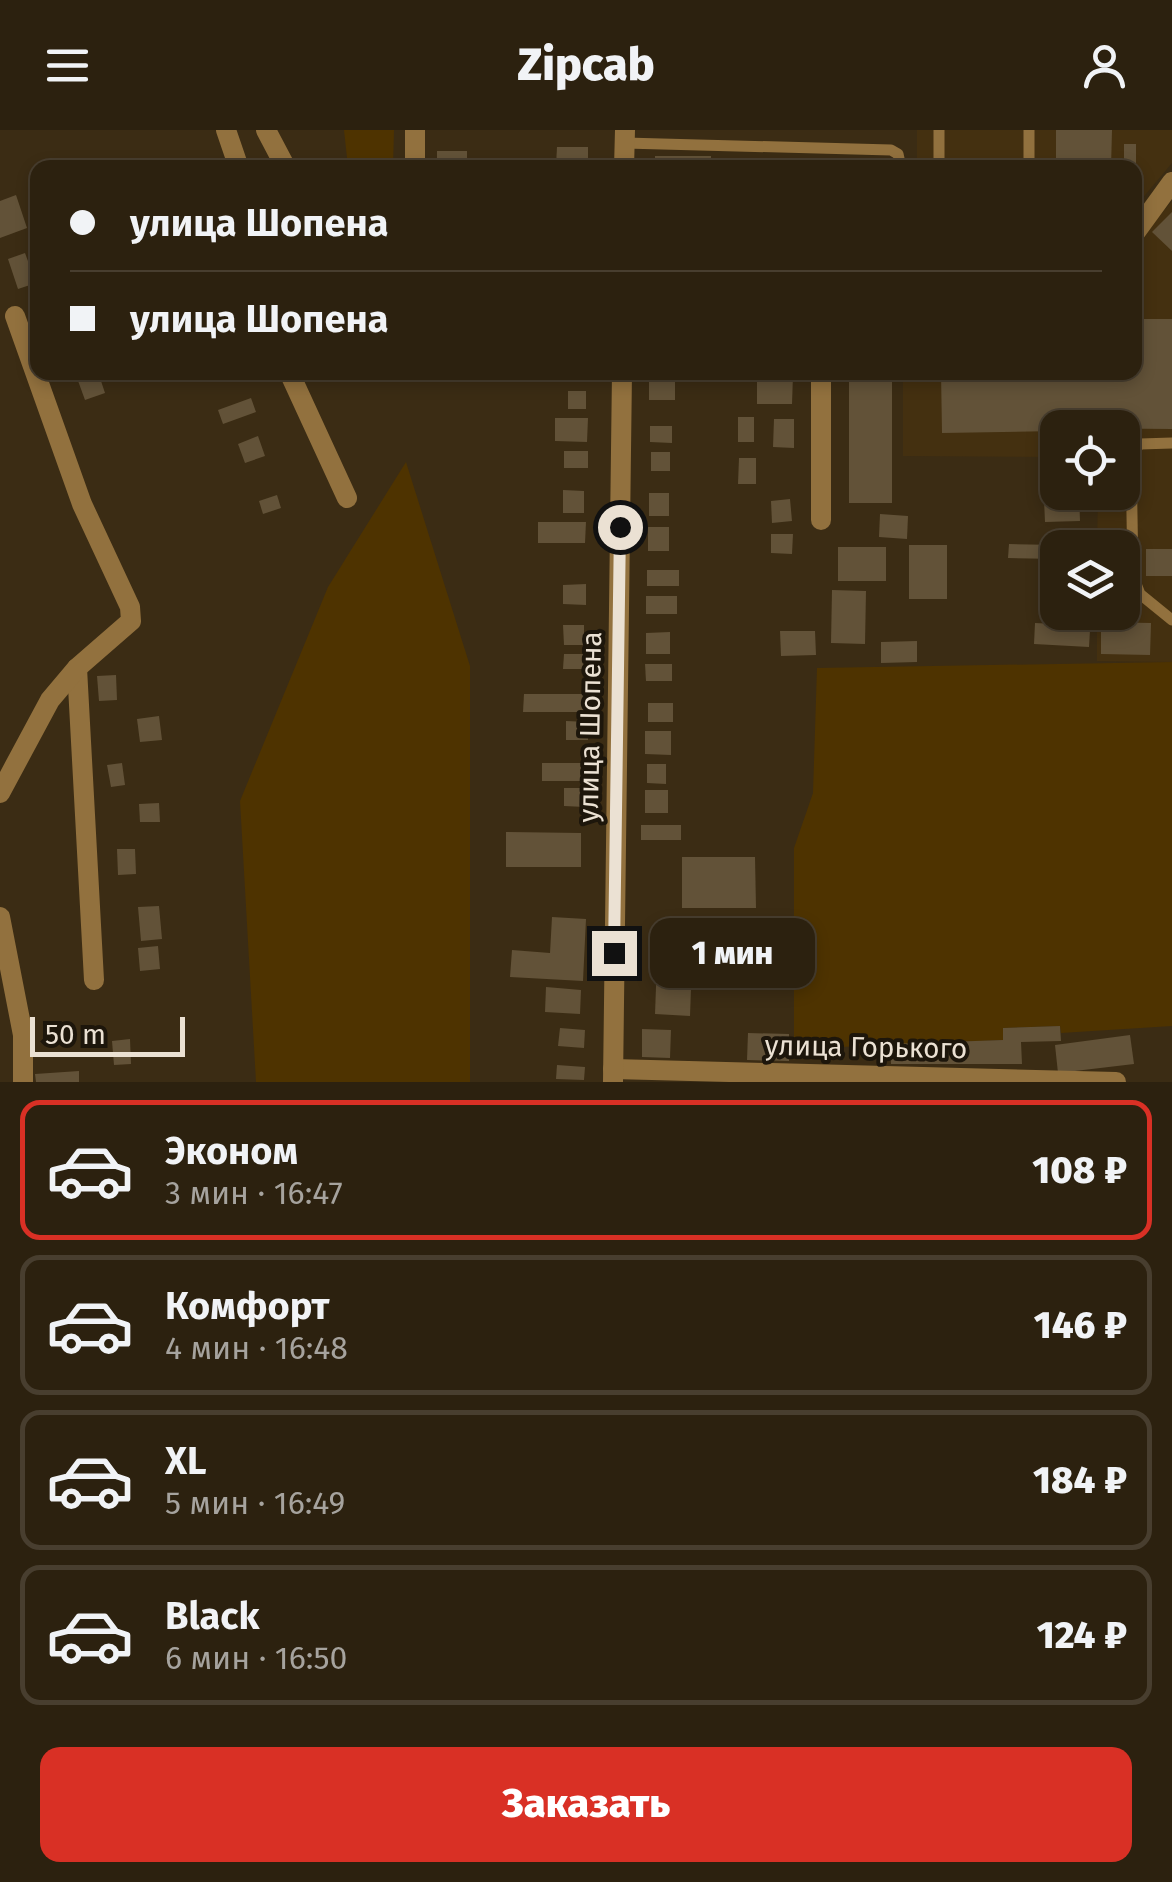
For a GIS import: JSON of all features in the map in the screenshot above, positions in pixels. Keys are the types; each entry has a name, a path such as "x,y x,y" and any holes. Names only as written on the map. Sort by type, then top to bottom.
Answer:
{"street":[{"path":"226,130 236,160"},
{"path":"266,130 282,160"},
{"path":"415,160 416,130"},
{"path":"1142,214 1172,182"},
{"path":"15,316 30,358"},
{"path":"0,793 28,734 77,668 131,621 130,607 82,504 38,380"},
{"path":"293,380 347,498"},
{"name":"улица Шопена","path":"613,1075 622,380"},
{"path":"821,380 821,520"},
{"path":"77,668 94,980"},
{"path":"0,917 24,1035 23,1082"},
{"name":"улица Горького","path":"613,1075 1116,1082"}],"lane":[{"path":"939,160 940,130"},
{"path":"1029,130 1029,160"},
{"path":"625,137 890,150 898,154 899,160"},
{"path":"1172,443 1140,444 1131,455 1135,586 1172,620"}],"shaded area":[{"path":"344,130 394,130 393,160 347,160"},
{"path":"917,130 1172,130 1172,163 1142,199 1142,160 917,160"},
{"path":"1172,201 1172,662 1097,661 1097,630 1140,630 1140,530 1097,530 1098,510 1140,510 1140,410 1040,410 1040,457 903,456 903,380 1142,380 1142,237"},
{"path":"406,462 470,666 470,1082 256,1082 240,801 328,587"},
{"path":"1172,662 1172,1026 1061,1033 1060,1026 1003,1028 1003,1040 794,1049 794,848 813,793 817,668"}],"building":[{"path":"1056,130 1112,130 1111,160 1056,160"},
{"path":"1124,144 1136,144 1136,160 1124,160"},
{"path":"557,147 588,147 588,160 556,160"},
{"path":"437,151 467,151 467,160 437,160"},
{"path":"655,156 711,156 711,160 655,160"},
{"path":"16,195 27,228 0,238 0,201"},
{"path":"1172,212 1172,251 1152,232"},
{"path":"25,253 30,285 18,289 8,259"},
{"path":"1142,319 1172,319 1172,429 1140,429 1140,410 1040,410 1040,431 942,433 941,380 1142,380"},
{"path":"78,380 101,380 105,393 85,400"},
{"path":"649,380 675,380 675,400 649,400"},
{"path":"757,380 793,380 792,404 757,404"},
{"path":"849,380 892,380 892,503 849,503"},
{"path":"568,391 586,391 586,409 568,409"},
{"path":"251,398 256,412 223,424 218,410"},
{"path":"738,417 754,417 754,442 738,442"},
{"path":"555,418 588,418 587,442 555,441"},
{"path":"774,419 794,419 794,448 773,447"},
{"path":"650,426 672,426 672,443 650,442"},
{"path":"258,436 265,456 245,463 238,444"},
{"path":"564,451 588,451 588,468 564,468"},
{"path":"651,452 670,452 670,471 651,471"},
{"path":"739,458 756,458 756,484 738,484"},
{"path":"563,490 584,491 584,513 563,513"},
{"path":"649,493 669,493 669,516 649,516"},
{"path":"277,495 281,508 263,514 259,501"},
{"path":"790,499 792,521 772,523 771,501"},
{"path":"1044,510 1080,510 1080,521 1045,522"},
{"path":"880,514 908,516 907,539 879,537"},
{"path":"538,522 586,522 585,543 538,543"},
{"path":"648,527 669,527 669,551 648,551"},
{"path":"771,534 793,534 792,554 771,553"},
{"path":"1009,544 1040,545 1040,559 1008,558"},
{"path":"909,545 947,545 947,599 909,599"},
{"path":"838,547 886,547 886,581 838,581"},
{"path":"1146,549 1172,549 1172,576 1146,576"},
{"path":"647,570 679,570 679,586 647,586"},
{"path":"586,584 586,605 563,604 563,585"},
{"path":"832,590 866,591 865,644 831,643"},
{"path":"646,596 677,596 677,614 646,614"},
{"path":"1035,623 1040,623 1040,630 1090,630 1089,647 1034,644"},
{"path":"1140,623 1151,623 1150,655 1101,654 1101,630 1140,630"},
{"path":"563,625 584,625 584,645 564,645"},
{"path":"780,631 815,631 816,655 781,656"},
{"path":"670,632 670,654 646,654 646,633"},
{"path":"917,641 917,662 881,663 881,642"},
{"path":"564,654 584,654 584,669 563,669"},
{"path":"645,664 672,664 672,681 646,681"},
{"path":"116,675 117,700 99,701 97,676"},
{"path":"524,694 586,694 586,712 523,712"},
{"path":"648,703 673,703 673,722 648,722"},
{"path":"159,716 162,740 140,742 137,719"},
{"path":"566,721 588,722 588,740 566,740"},
{"path":"645,731 671,731 671,755 645,754"},
{"path":"122,763 125,785 111,787 107,765"},
{"path":"542,763 585,763 585,781 542,781"},
{"path":"647,764 666,764 666,784 647,783"},
{"path":"564,788 585,788 585,807 564,806"},
{"path":"645,790 668,790 668,813 645,813"},
{"path":"159,803 160,822 140,822 139,804"},
{"path":"641,825 681,825 681,840 641,840"},
{"path":"506,832 581,833 581,867 506,867"},
{"path":"117,849 135,849 136,874 118,875"},
{"path":"682,857 755,857 756,908 682,908"},
{"path":"159,906 162,939 141,941 138,907"},
{"path":"552,917 586,919 583,981 510,977 512,950 550,953"},
{"path":"783,925 798,926 795,950 781,948"},
{"path":"158,946 160,969 140,971 138,948"},
{"path":"657,960 692,961 690,1016 655,1014"},
{"path":"546,987 581,990 580,1014 545,1012"},
{"path":"1060,1026 1061,1041 1021,1042 1022,1064 891,1064 890,1044 1003,1040 1003,1028"},
{"path":"560,1028 585,1030 584,1048 558,1046"},
{"path":"642,1029 671,1030 670,1058 642,1057"},
{"path":"748,1033 789,1034 789,1061 747,1060"},
{"path":"1130,1035 1134,1064 1058,1073 1055,1045"},
{"path":"130,1039 131,1064 114,1065 112,1041"},
{"path":"557,1065 585,1067 584,1080 556,1079"},
{"path":"79,1071 79,1082 36,1082 35,1074"}],"route":[{"path":"614,953 620,527"}]}
